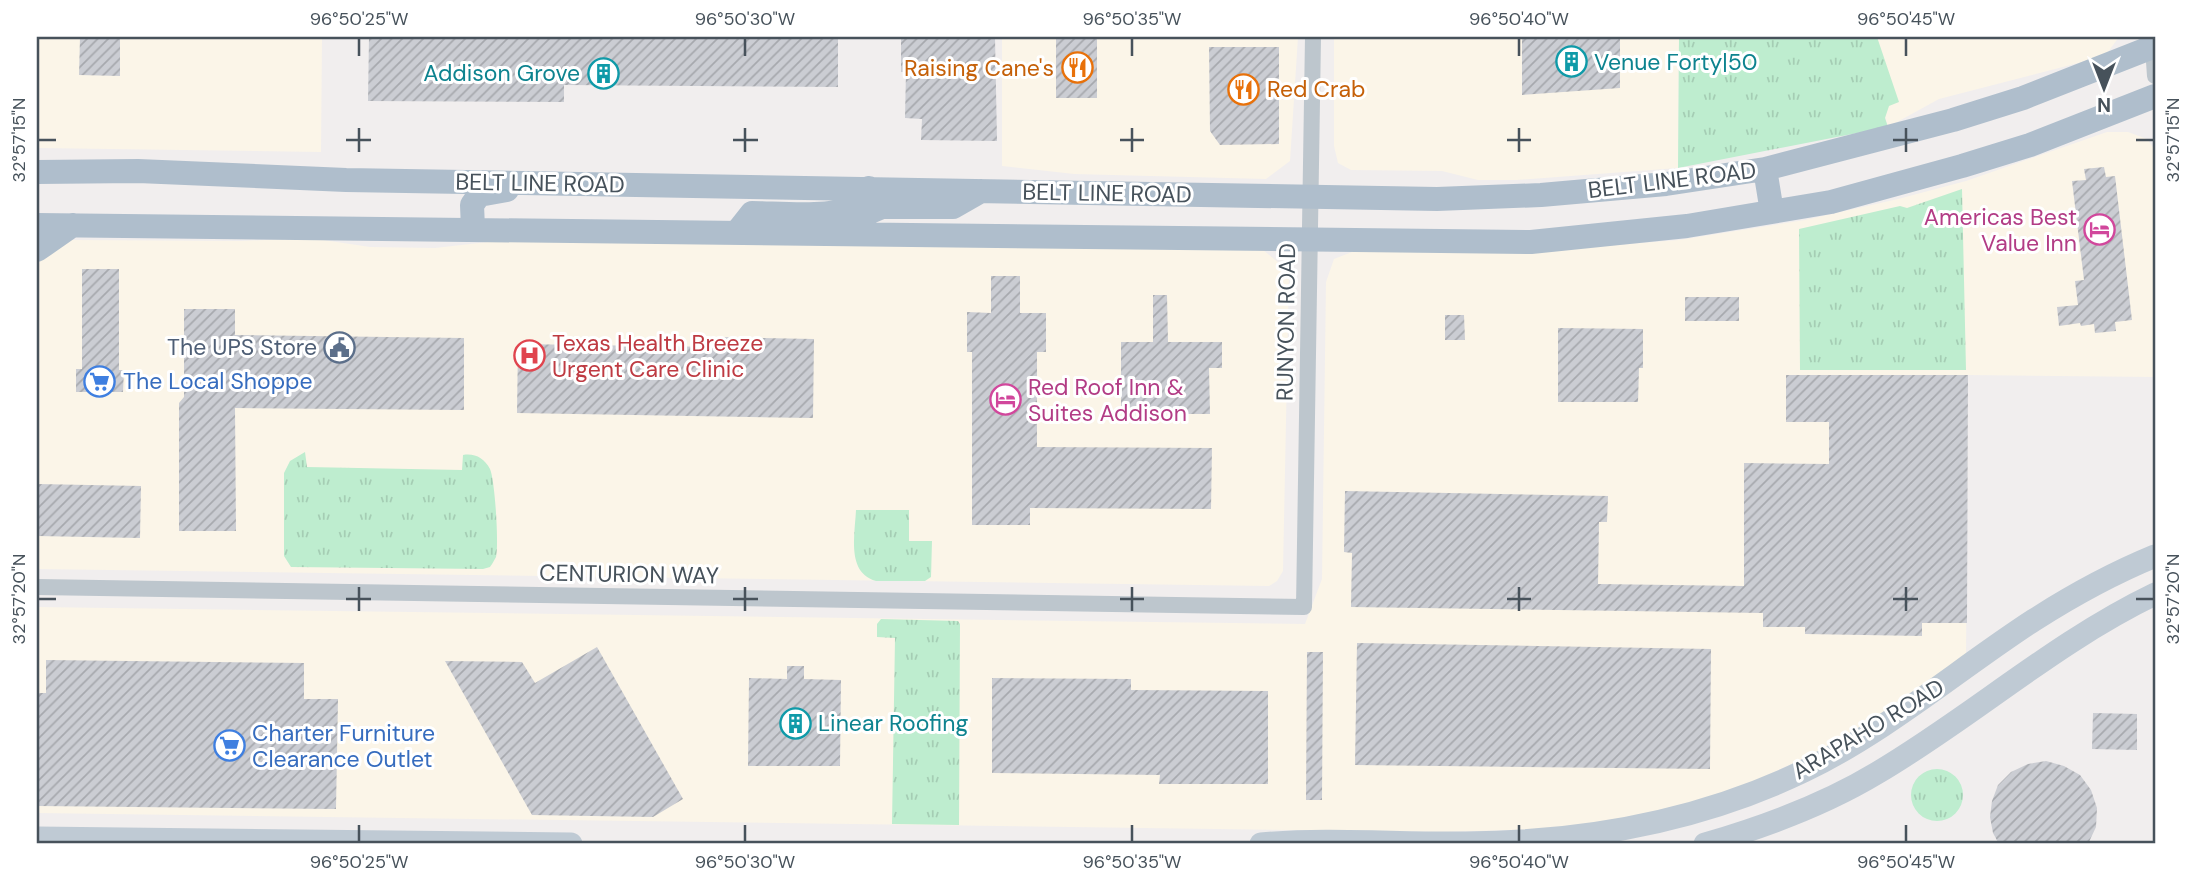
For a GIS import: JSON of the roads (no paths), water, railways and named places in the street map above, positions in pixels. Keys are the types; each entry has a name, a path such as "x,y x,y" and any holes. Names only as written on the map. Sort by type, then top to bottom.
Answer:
{"main road":[{"name":"BELT LINE ROAD","path":"37,172 138,171 346,180 1437,199 1541,195 1666,184 1765,169 1953,121 2024,98 2153,45"},
{"name":"BELT LINE ROAD","path":"37,225 1531,242 1687,226 1831,202 2030,145 2155,96"},
{"path":"1765,169 1772,212"},
{"path":"473,229 472,205 479,195 542,183"},
{"path":"737,232 752,213 838,211 852,207 869,188"},
{"path":"850,233 861,216 882,207 953,207 982,191"},
{"path":"37,250 73,225"},
{"name":"ARAPAHO ROAD","path":"1261,844 1290,841 1466,844 1523,842 1662,822 1748,794 1806,770 1891,721 2035,620 2155,556"},
{"name":"ARAPAHO ROAD","path":"1705,844 1740,834 1822,802 1876,774 1951,726 2063,647 2115,614 2155,594"},
{"path":"1806,770 1822,802"},
{"path":"37,838 571,844"}],"street":[{"name":"RUNYON ROAD","path":"1304,607 1314,37"},
{"path":"2153,45 2155,76"},
{"name":"CENTURION WAY","path":"37,587 1304,607"}],"place":[{"name":"Venue Forty|50","path":"1571,62"},
{"name":"Raising Cane's","path":"1077,68"},
{"name":"Addison Grove","path":"603,73"},
{"name":"Red Crab","path":"1244,89"},
{"name":"Americas Best Value Inn","path":"2100,230"},
{"name":"The UPS Store","path":"340,347"},
{"name":"Texas Health Breeze Urgent Care Clinic","path":"529,356"},
{"name":"The Local Shoppe","path":"100,381"},
{"name":"Red Roof Inn & Suites Addison","path":"1005,400"},
{"name":"Linear Roofing","path":"795,723"},
{"name":"Charter Furniture Clearance Outlet","path":"229,746"}]}
